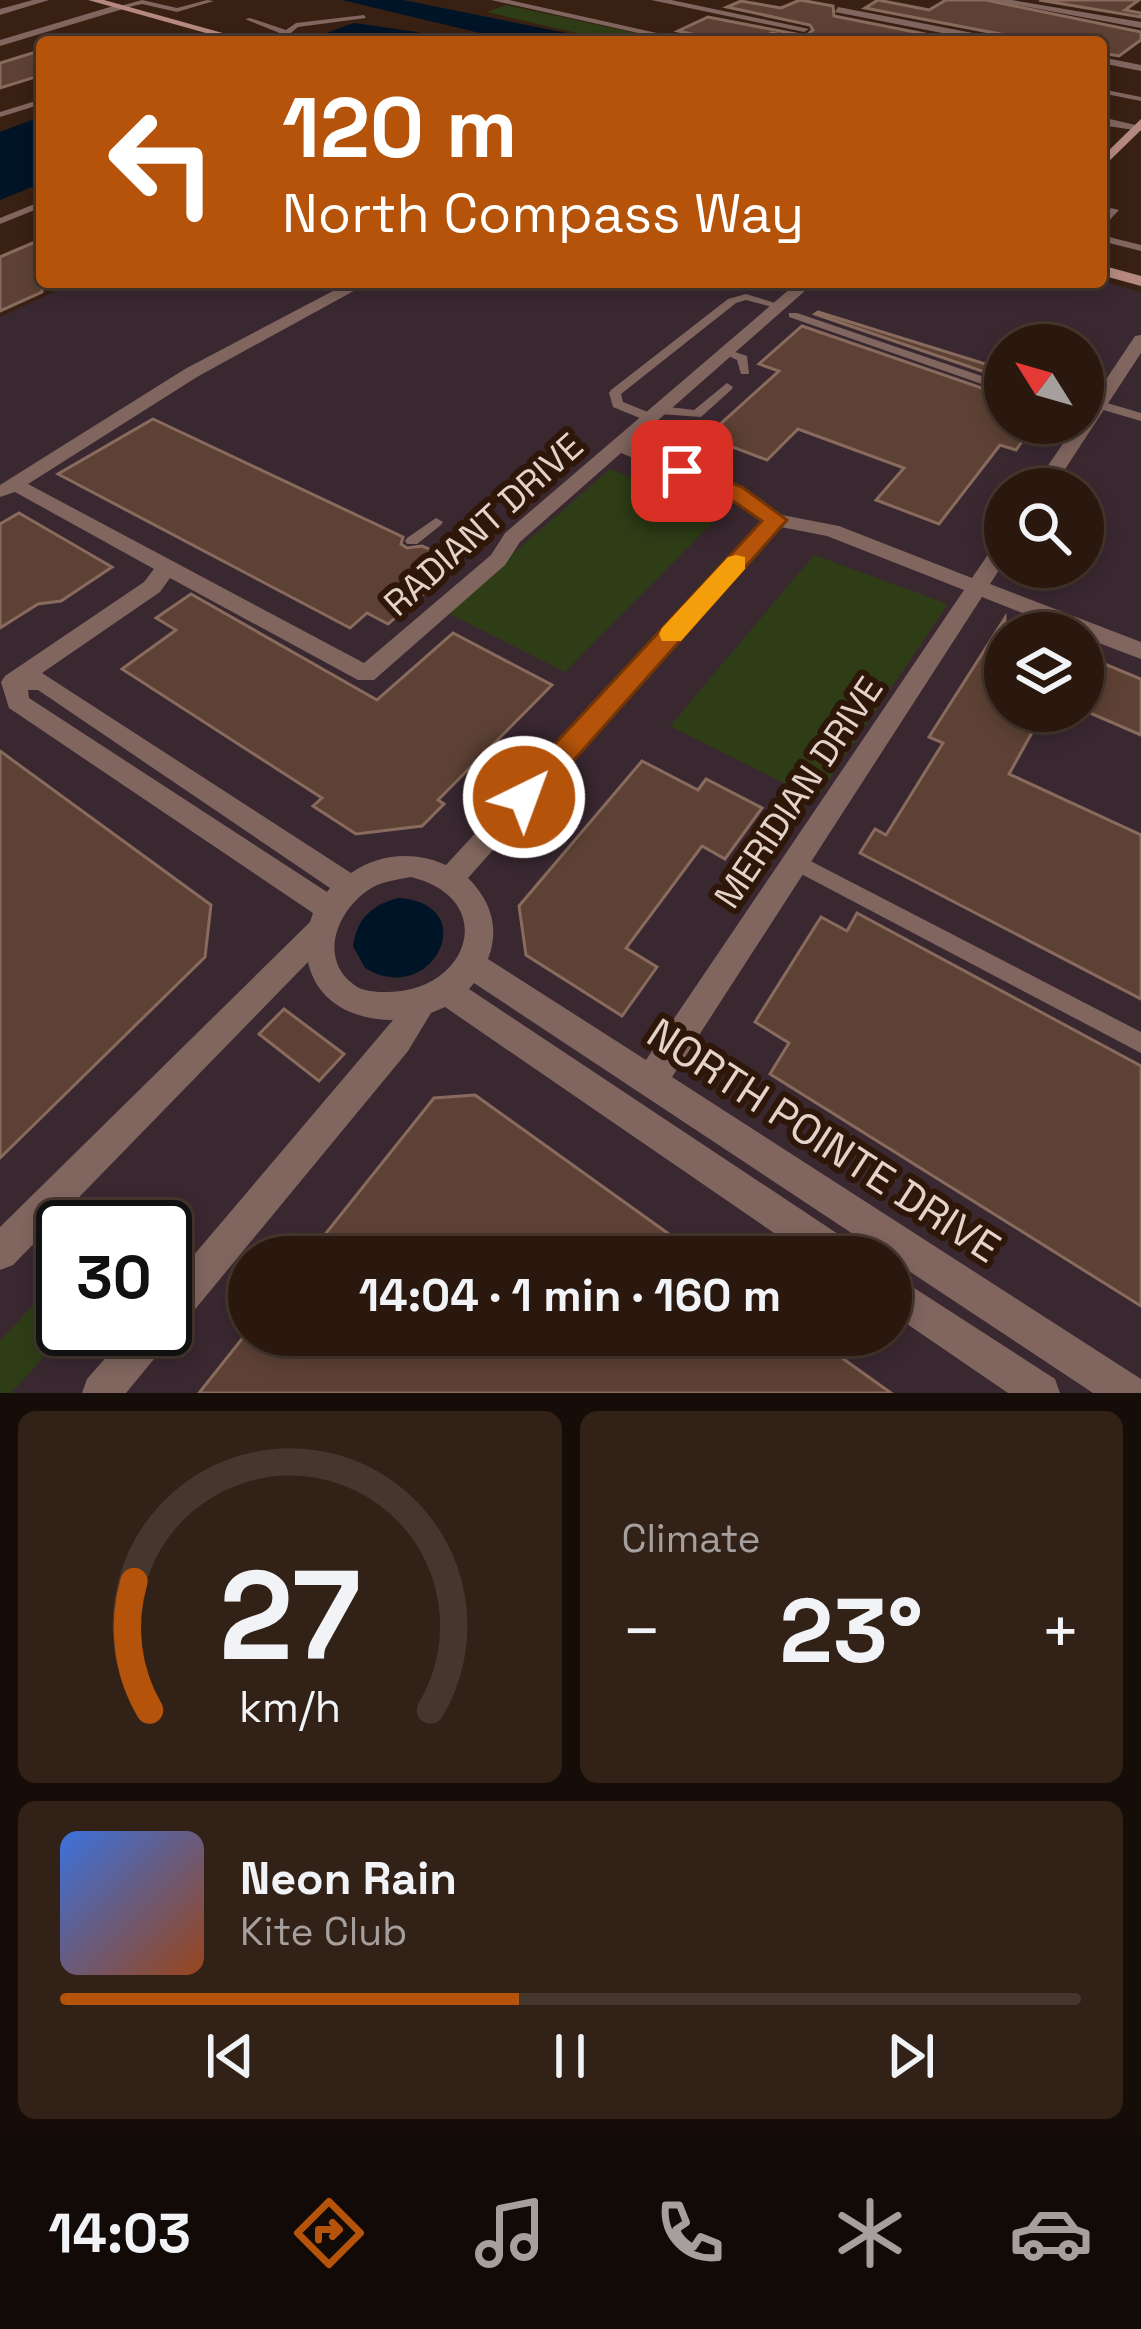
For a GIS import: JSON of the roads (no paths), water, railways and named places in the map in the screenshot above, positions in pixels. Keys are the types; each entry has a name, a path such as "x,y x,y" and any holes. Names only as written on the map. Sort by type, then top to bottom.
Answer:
{"street":[{"path":"0,13 44,0"},
{"path":"94,0 226,36"},
{"path":"496,0 664,36"},
{"path":"656,0 804,29"},
{"path":"995,0 1141,25"},
{"path":"792,36 848,3 980,36"},
{"path":"0,43 120,7"},
{"path":"1107,62 1141,68"},
{"path":"1107,122 1138,126"},
{"path":"1107,159 1138,126"},
{"path":"1107,272 1141,281"},
{"path":"7,489 191,374 351,288"},
{"name":"RADIANT DRIVE","path":"166,566 366,674 726,352 783,312 802,288"},
{"path":"1104,392 1141,340"},
{"path":"619,446 734,492 776,520 832,531 1141,651"},
{"path":"7,489 166,566 152,587 8,685 18,702 332,908"},
{"path":"452,877 776,520"},
{"name":"MERIDIAN DRIVE","path":"652,1079 984,577"},
{"path":"0,1252 332,908 390,867 433,868 452,877 466,890 481,925 471,964 433,997 192,1285"},
{"path":"332,908 318,954 327,976 343,994 365,1005 393,1008 433,997 807,1236"},
{"name":"NORTH POINTE DRIVE","path":"471,964 1127,1393"},
{"path":"912,1305 1041,1393"},
{"path":"101,1393 132,1356"}],"lane":[{"path":"120,7 142,2 177,10 211,1"},
{"path":"285,36 303,22 364,16"},
{"path":"248,19 276,36"},
{"path":"1107,92 1141,99"},
{"path":"0,115 36,103"},
{"path":"0,221 36,206"},
{"path":"1107,219 1114,210"},
{"path":"1107,240 1141,248"},
{"path":"727,387 697,414 656,414 617,404 615,393 732,301 746,297 984,381"},
{"path":"726,352 743,358 745,371"},
{"path":"1104,413 1141,418"},
{"path":"412,541 436,522"},
{"path":"795,861 1141,1043"}],"water":[{"path":"342,0 403,0 581,36 492,36"},
{"path":"354,23 427,36 318,36"},
{"path":"36,118 36,185 0,200 0,132"},
{"path":"398,898 424,904 439,917 443,933 428,965 411,975 389,977 365,968 353,946 367,914"}]}
